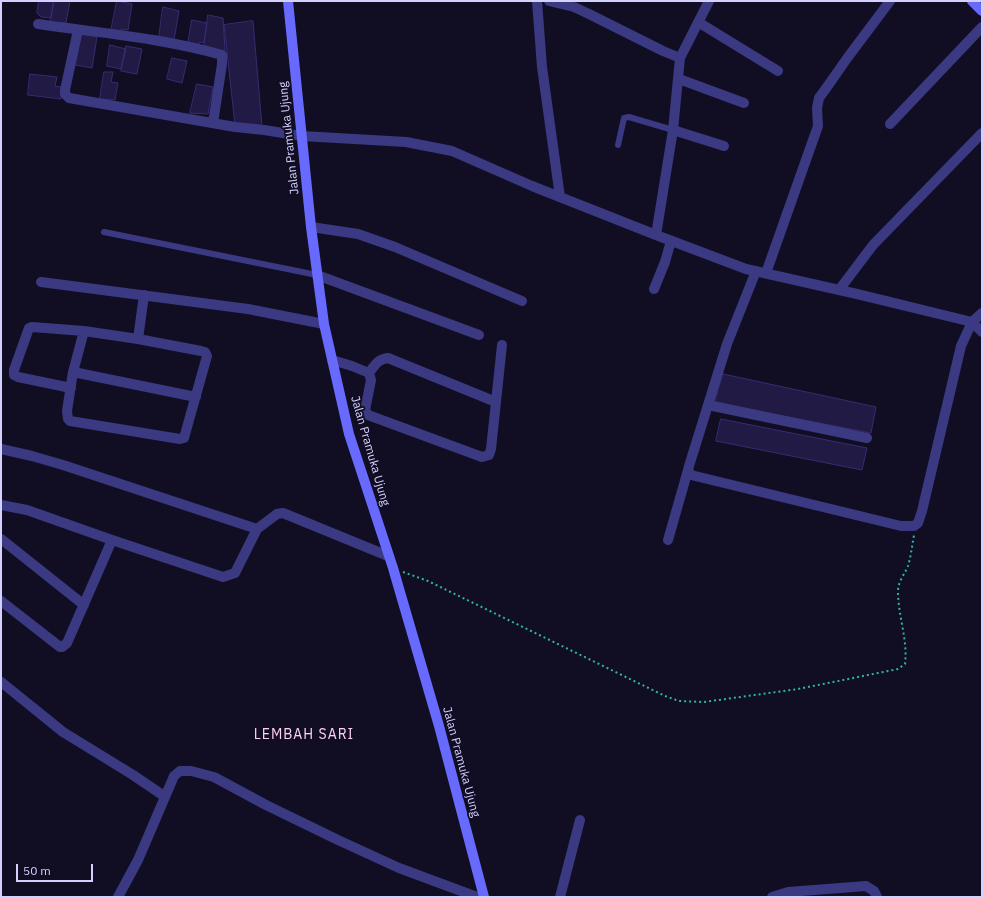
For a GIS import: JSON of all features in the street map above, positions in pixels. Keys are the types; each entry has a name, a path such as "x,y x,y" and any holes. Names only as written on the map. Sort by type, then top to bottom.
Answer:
{"street":[{"name":"Jalan Pramuka Ujung","path":"288,1 311,227 324,324 349,434 392,568 439,726 484,897"},
{"path":"537,1 542,67 560,197"},
{"path":"549,1 574,7 663,52 680,58"},
{"path":"656,235 673,130 680,58 709,1"},
{"path":"668,540 727,344 761,272 814,139 818,126 818,98 827,88 890,1"},
{"path":"972,1 982,11"},
{"path":"698,22 778,71"},
{"path":"38,24 158,41 222,55 214,123"},
{"path":"890,124 982,27"},
{"path":"78,30 65,90 65,94 69,98 235,127 302,136 406,142 452,151 560,197 671,241 746,268 972,322 982,332"},
{"path":"679,79 744,103"},
{"path":"673,130 724,146"},
{"path":"839,290 873,245 982,133"},
{"path":"311,227 358,234 395,247 522,301"},
{"path":"654,289 665,262 671,241"},
{"path":"317,275 478,335"},
{"path":"41,282 248,309 324,324"},
{"path":"138,339 144,295"},
{"path":"688,470 690,475 901,526 914,526 918,523 922,512 961,346 972,322 982,313"},
{"path":"71,388 18,377 14,374 14,370 29,328 84,331 138,339 205,352 207,356 184,438 180,439 70,421 66,411 71,388 73,372 84,331"},
{"path":"496,402 388,358 378,361 369,373 370,380 365,410 368,414 482,457 489,455 491,449 496,402 502,345"},
{"path":"332,360 369,373"},
{"path":"73,372 196,397"},
{"path":"708,405 867,438"},
{"path":"1,449 64,465 257,529"},
{"path":"1,505 27,510 223,577 235,573 257,529 277,514 283,513 388,556"},
{"path":"1,540 84,605"},
{"path":"1,601 60,647 62,647 67,643 112,540"},
{"path":"1,682 63,732 127,771 164,796"},
{"path":"118,897 138,860 164,796 174,776 180,771 191,771 214,777 266,805 344,843 399,868 477,897"},
{"path":"560,897 580,820"},
{"path":"772,897 788,892 866,886 874,891 877,897"}],"lane":[{"path":"618,145 625,117 630,117 673,130"},
{"path":"104,232 317,275"}],"path":[{"path":"392,568 428,581 665,696 679,701 704,702 798,689 898,669 905,664 906,653 898,589 900,580 912,553 914,526"}],"building":[{"path":"39,1 54,1 51,18 41,17 37,13"},
{"path":"54,1 70,1 66,23 50,24"},
{"path":"117,1 132,4 128,30 121,29 120,32 111,31"},
{"path":"163,7 179,11 174,40 159,38"},
{"path":"208,15 223,18 225,51 204,48"},
{"path":"192,20 207,23 204,43 200,42 198,46 188,44"},
{"path":"253,21 262,127 235,125 224,25"},
{"path":"80,34 97,37 92,68 75,65"},
{"path":"110,45 126,49 121,69 107,66"},
{"path":"126,46 142,49 137,74 121,71"},
{"path":"172,58 187,61 182,83 167,79"},
{"path":"104,72 113,72 111,82 118,83 115,100 100,99"},
{"path":"30,74 57,77 55,86 62,87 61,99 28,95"},
{"path":"197,84 213,87 208,114 190,113"},
{"path":"723,374 876,407 871,433 715,403"},
{"path":"721,419 867,448 862,470 716,441"}],"district":[{"name":"LEMBAH SARI","path":"304,735"}]}
